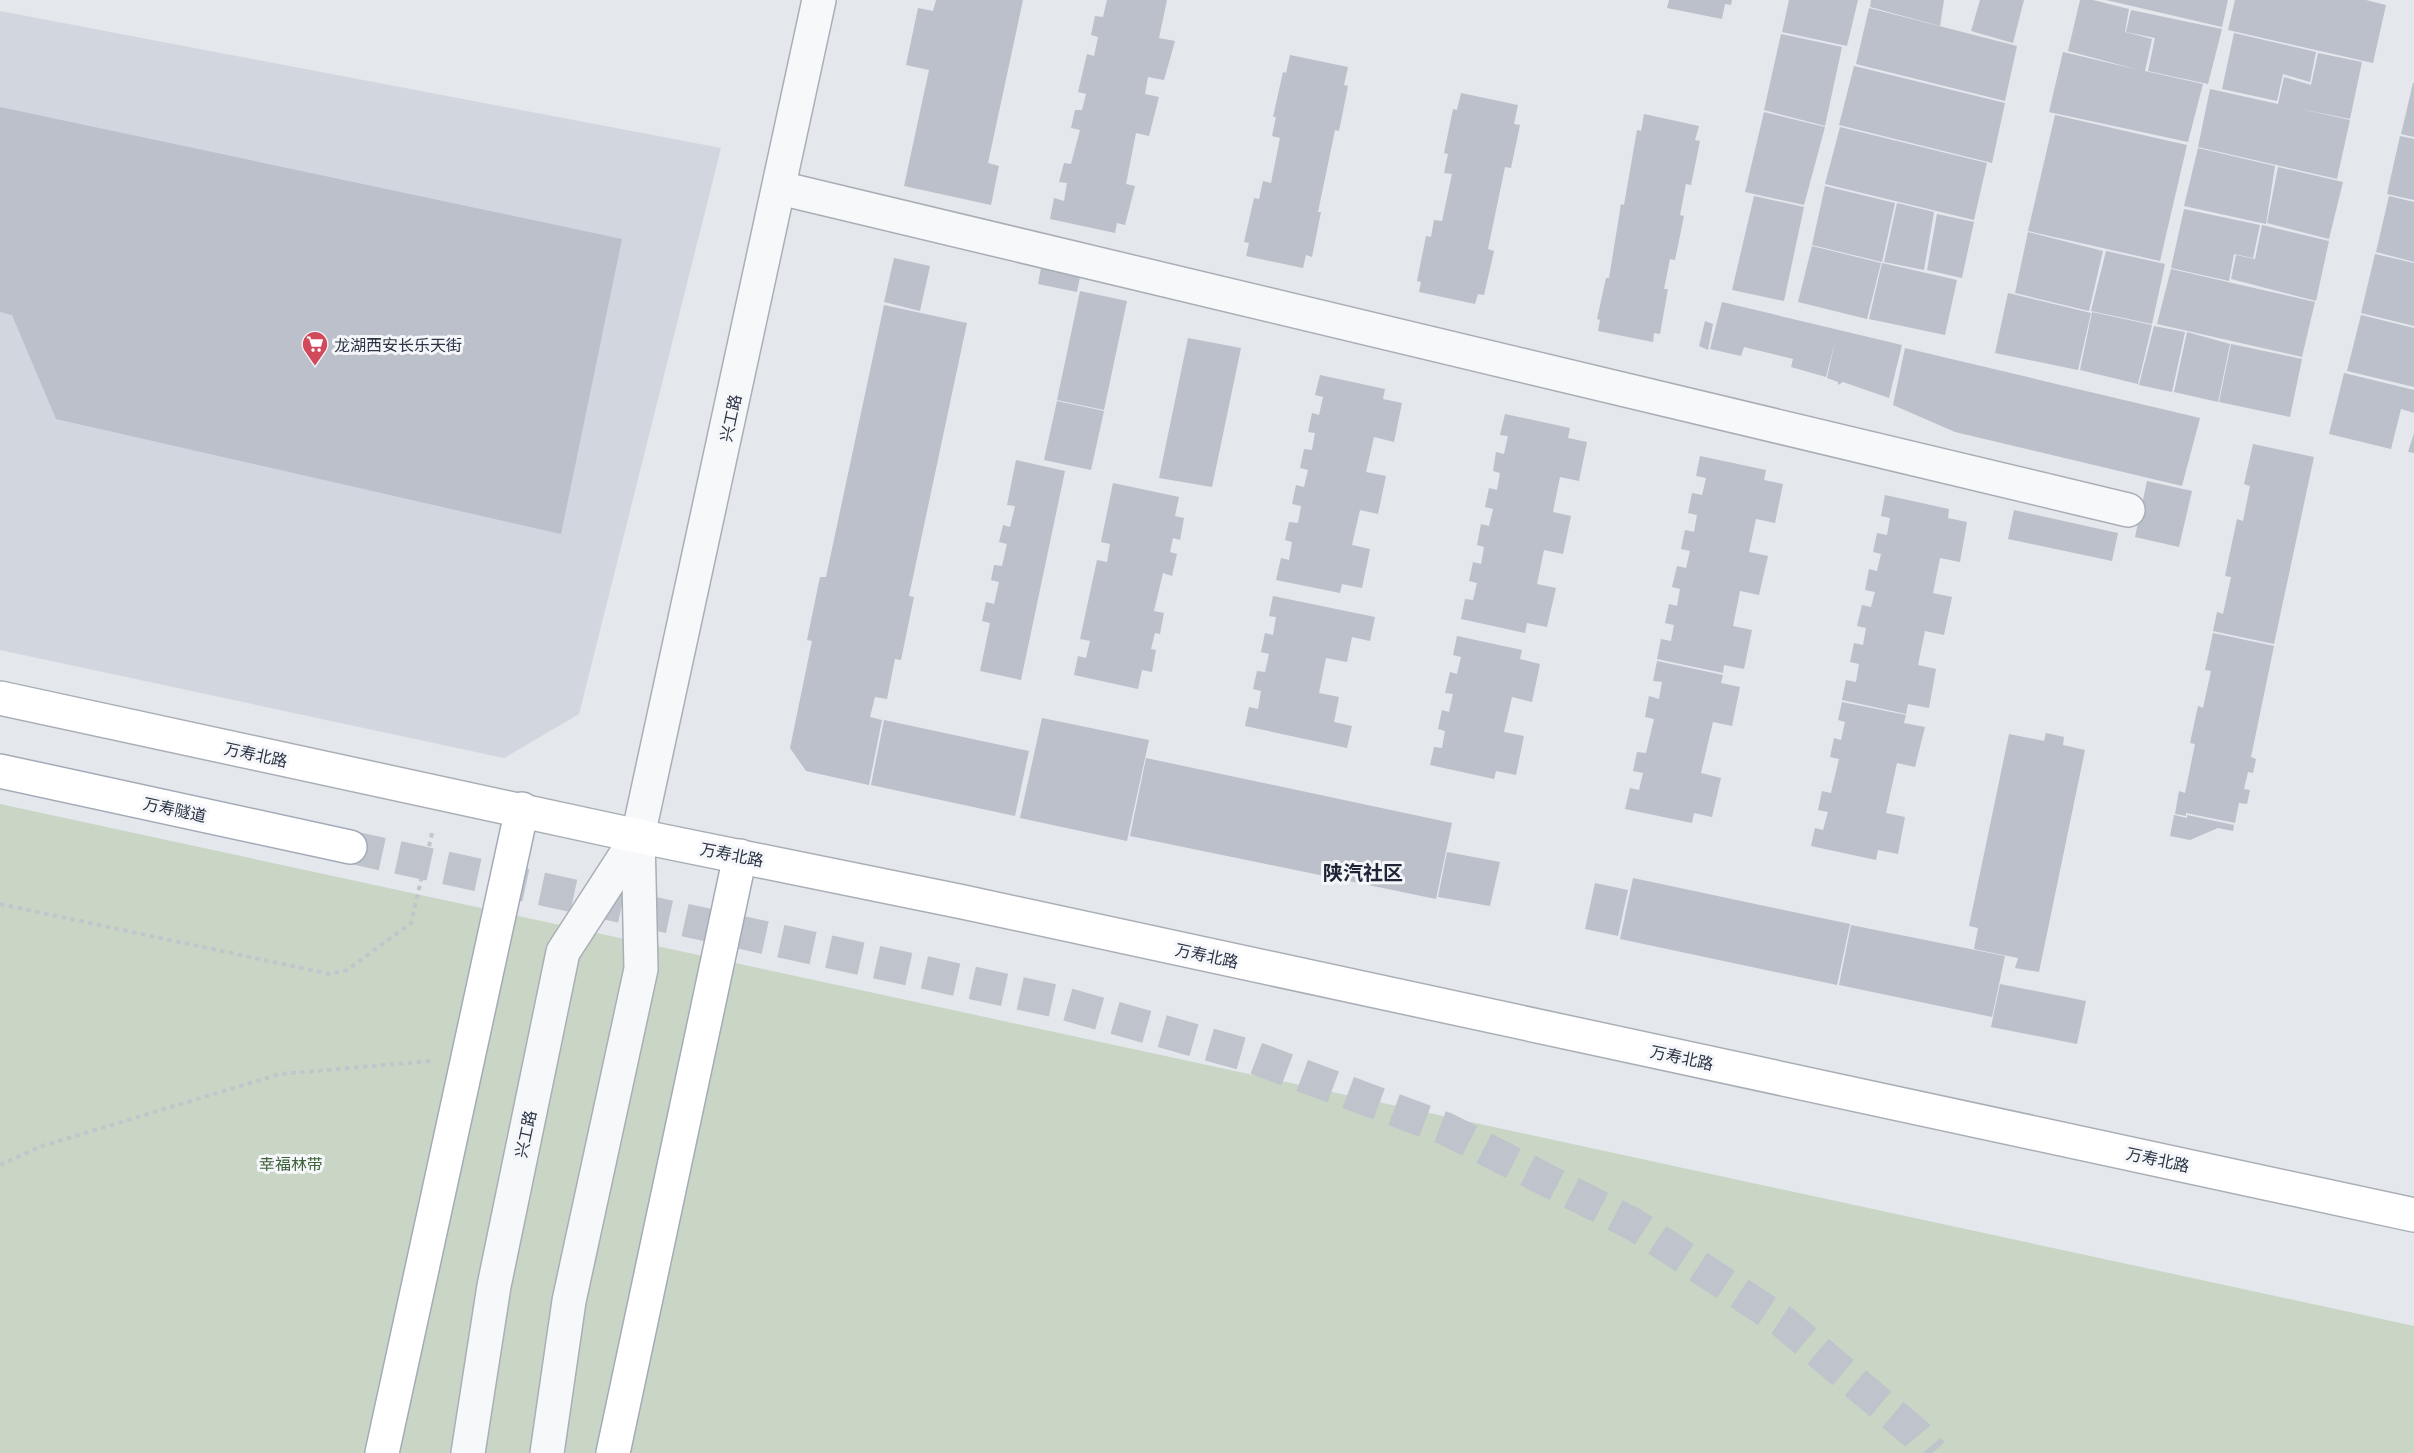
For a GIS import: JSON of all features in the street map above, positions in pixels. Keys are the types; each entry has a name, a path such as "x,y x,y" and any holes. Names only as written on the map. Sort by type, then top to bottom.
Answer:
{"main road":[{"name":"万寿北路","path":"0,699 2414,1215"},
{"name":"万寿隧道","path":"0,771 350,846"},
{"path":"382,1453 522,809"},
{"path":"613,1453 740,856"}],"street":[{"name":"兴工路","path":"547,1453 569,1301 641,969 638,836 819,0"},
{"path":"780,188 2128,510"},
{"name":"兴工路","path":"468,1453 494,1286 563,952 638,836"}],"path":[{"path":"0,904 330,974 347,970 411,923 442,793"},
{"path":"0,1165 42,1146 280,1074 467,1058"}],"shaded area":[{"path":"0,11 721,148 579,714 504,758 0,650"}],"green space":[{"name":"幸福林带","path":"0,804 2414,1326 2414,1453 0,1453"}],"building":[{"path":"936,0 1023,0 988,163 999,166 991,205 904,186 929,70 906,65 918,8 933,11"},
{"path":"1107,0 1167,0 1159,38 1175,41 1164,80 1148,77 1145,94 1159,97 1149,136 1136,133 1126,184 1135,186 1125,225 1117,223 1115,233 1050,219 1054,198 1064,201 1067,183 1059,182 1064,163 1071,164 1080,130 1071,128 1075,110 1082,110 1086,94 1078,92 1087,54 1094,56 1098,37 1091,35 1095,16 1103,17"},
{"path":"1669,0 1732,0 1731,5 1725,4 1722,19 1667,8"},
{"path":"1789,0 1858,0 1847,46 1782,32"},
{"path":"1871,0 1944,0 1940,26 1870,7"},
{"path":"1980,0 2024,0 2013,43 1971,31"},
{"path":"2080,0 2093,0 2129,9 2125,32 2152,39 2145,71 2203,84 2188,142 2049,112 2063,52 2139,70 2068,51"},
{"path":"2106,0 2228,0 2222,27"},
{"path":"2235,0 2366,0 2386,5 2373,63 2228,30"},
{"path":"1869,8 2017,46 2005,101 1856,64"},
{"path":"2131,10 2222,29 2208,84 2148,71 2155,38 2126,32"},
{"path":"2234,33 2316,52 2310,82 2283,74 2277,101 2222,89"},
{"path":"1781,34 1842,47 1825,126 1764,110"},
{"path":"2318,53 2362,62 2350,119 2296,108 2350,120 2337,179 2198,147 2210,89 2278,104 2284,77 2311,85"},
{"path":"1290,55 1348,67 1344,85 1348,86 1339,131 1335,130 1318,212 1321,212 1312,257 1306,255 1303,268 1246,256 1249,243 1244,242 1254,198 1259,199 1263,181 1271,183 1280,138 1272,136 1276,117 1273,117 1283,72 1286,73"},
{"path":"1854,66 2005,103 1992,163 1839,125"},
{"path":"2414,83 2414,137 2401,134"},
{"path":"1461,93 1518,105 1514,124 1520,125 1511,168 1505,167 1488,249 1494,251 1484,295 1478,294 1475,304 1419,292 1421,282 1417,281 1426,236 1431,237 1434,220 1442,221 1452,174 1444,173 1448,154 1444,153 1453,109 1457,110"},
{"name":"龙湖西安长乐天街","path":"0,107 622,239 561,534 56,419 12,315 0,312"},
{"path":"1764,112 1825,127 1804,205 1745,192"},
{"path":"1644,114 1699,126 1695,140 1700,141 1691,185 1686,184 1680,215 1684,216 1675,260 1670,259 1664,289 1668,289 1660,334 1654,333 1653,342 1598,331 1600,320 1597,319 1606,278 1609,278 1621,204 1624,205 1637,130 1641,131"},
{"path":"2055,115 2187,145 2160,261 2028,231"},
{"path":"1840,127 1987,163 1974,220 1825,184"},
{"path":"2400,136 2414,139 2414,200 2387,194"},
{"path":"2198,148 2275,166 2266,224 2184,206"},
{"path":"2278,167 2343,182 2329,239 2267,223"},
{"path":"1825,186 1895,203 1882,262 1812,245"},
{"path":"1754,196 1804,207 1784,301 1732,290"},
{"path":"2389,196 2414,202 2414,262 2376,252"},
{"path":"1897,203 1934,212 1924,270 1884,262"},
{"path":"2184,209 2260,225 2253,258 2234,254 2229,281 2171,268"},
{"path":"1937,214 1974,222 1962,278 1927,270"},
{"path":"2262,225 2329,241 2316,301 2231,279 2236,255 2255,259"},
{"path":"2028,232 2103,251 2089,311 2015,293"},
{"path":"1812,246 1881,263 1867,319 1798,302"},
{"path":"2106,251 2165,264 2152,324 2091,311"},
{"path":"2375,254 2414,263 2414,326 2361,313"},
{"path":"894,258 930,266 920,311 884,302"},
{"path":"1882,263 1957,280 1945,335 1869,319"},
{"path":"1041,268 1080,277 1077,292 1038,284"},
{"path":"2171,269 2315,302 2302,357 2157,324"},
{"path":"1080,291 1127,301 1104,410 1057,400"},
{"path":"2008,293 2091,313 2078,370 1995,353"},
{"path":"1722,302 1902,345 1889,398 1843,382 1838,385 1838,382 1827,378 1835,342 1826,377 1791,367 1793,359 1744,347 1741,356 1710,349"},
{"path":"884,305 967,323 909,596 914,597 901,660 895,659 887,699 875,697 870,717 882,720 869,785 806,771 790,748 812,641 807,640 820,577 826,577"},
{"path":"2092,312 2152,325 2138,384 2080,370"},
{"path":"2361,315 2414,328 2414,387 2347,371"},
{"path":"1705,321 1713,324 1708,350 1699,346"},
{"path":"2154,326 2185,332 2172,392 2139,385"},
{"path":"2187,332 2230,344 2218,402 2174,392"},
{"path":"1188,338 1241,348 1212,487 1159,478"},
{"path":"2231,344 2302,359 2290,417 2219,402"},
{"path":"1905,348 2200,418 2182,486 1955,432 1893,405"},
{"path":"2344,373 2414,390 2414,413 2401,409 2391,449 2329,434"},
{"path":"1320,375 1385,389 1383,399 1402,403 1394,442 1374,437 1366,472 1386,476 1378,514 1360,510 1352,545 1370,549 1362,588 1342,584 1340,593 1276,580 1281,558 1289,560 1292,542 1285,540 1289,522 1298,523 1301,506 1292,504 1296,485 1304,487 1308,470 1300,468 1304,449 1312,450 1315,433 1308,432 1312,413 1319,415 1323,397 1315,395"},
{"path":"1057,401 1104,411 1091,470 1044,460"},
{"path":"1505,414 1570,428 1568,438 1587,442 1579,481 1560,477 1553,512 1571,516 1563,554 1544,550 1537,584 1556,588 1547,627 1527,623 1525,633 1461,619 1465,599 1473,600 1477,583 1469,581 1473,562 1481,564 1484,547 1477,545 1481,524 1489,526 1493,509 1485,507 1489,488 1497,490 1500,473 1493,471 1496,452 1504,454 1508,436 1500,435"},
{"path":"2414,433 2414,453 2408,452"},
{"path":"2253,444 2314,457 2274,644 2213,631 2217,612 2223,614 2231,577 2225,576 2237,519 2243,521 2250,486 2244,484"},
{"path":"1700,456 1766,470 1764,480 1783,484 1775,523 1756,519 1749,552 1768,556 1759,595 1740,591 1733,626 1752,630 1744,669 1724,665 1723,673 1657,659 1661,639 1671,641 1674,625 1665,623 1669,604 1677,606 1680,589 1672,587 1677,566 1686,568 1690,551 1681,549 1685,530 1694,532 1697,515 1688,513 1692,493 1702,495 1706,478 1696,476"},
{"path":"1016,460 1065,471 1021,680 980,671 990,623 982,621 986,602 994,604 999,582 991,580 994,565 1002,566 1007,544 999,542 1003,525 1010,527 1015,506 1007,505"},
{"path":"2147,481 2192,491 2179,547 2135,537"},
{"path":"1113,483 1179,497 1175,516 1184,518 1180,540 1173,538 1170,552 1177,554 1172,576 1163,573 1154,611 1164,613 1160,634 1155,633 1151,649 1156,650 1152,672 1142,670 1138,689 1074,675 1078,656 1086,658 1090,641 1080,639 1097,560 1107,562 1110,544 1101,542"},
{"path":"1885,495 1949,509 1948,518 1967,522 1960,562 1940,558 1933,593 1952,597 1944,635 1925,631 1918,665 1936,669 1929,708 1908,704 1906,714 1842,700 1846,680 1856,682 1859,664 1850,662 1854,643 1863,645 1866,628 1857,626 1862,605 1871,607 1875,592 1865,590 1869,569 1877,571 1881,554 1873,552 1877,533 1887,535 1890,518 1881,516"},
{"path":"2014,510 2118,533 2112,561 2008,539"},
{"path":"1273,596 1375,617 1370,641 1352,637 1347,662 1326,658 1319,693 1339,697 1334,722 1352,726 1347,748 1245,726 1249,707 1258,709 1261,691 1253,689 1257,671 1265,672 1269,654 1261,652 1265,633 1273,635 1276,617 1269,616"},
{"path":"2213,633 2274,646 2251,757 2256,759 2253,773 2248,772 2244,789 2250,790 2247,804 2239,803 2235,823 2186,813 2186,816 2175,814 2179,791 2185,793 2195,744 2190,743 2198,706 2203,708 2211,671 2205,670"},
{"path":"1457,636 1522,650 1520,659 1540,664 1532,702 1512,697 1504,732 1524,736 1516,775 1496,771 1494,779 1430,765 1434,747 1442,748 1445,731 1438,729 1442,710 1449,712 1453,694 1445,693 1450,672 1457,674 1461,657 1453,655"},
{"path":"1657,661 1723,675 1721,683 1740,687 1732,726 1713,722 1701,773 1721,778 1712,817 1694,813 1692,823 1625,809 1630,788 1639,790 1643,773 1633,771 1637,752 1646,753 1654,719 1645,717 1649,696 1659,699 1662,682 1653,681"},
{"path":"1842,702 1906,715 1904,723 1925,727 1915,767 1897,763 1886,813 1905,817 1898,854 1878,850 1876,860 1811,846 1815,828 1823,830 1828,812 1818,810 1822,791 1831,793 1839,759 1830,757 1834,738 1841,740 1845,722 1838,720"},
{"path":"1042,718 1149,740 1127,841 1020,818"},
{"path":"884,720 1029,751 1015,816 871,785"},
{"path":"2046,733 2064,737 2063,745 2085,750 2039,972 2015,968 2018,958 1974,949 1978,928 1969,926 2009,734 2044,741"},
{"path":"1146,758 1452,823 1436,899 1130,836"},
{"path":"2174,815 2187,818 2187,815 2234,825 2233,831 2218,828 2190,840 2170,836"},
{"path":"1447,852 1500,862 1490,906 1438,897"},
{"path":"1633,878 1850,924 1837,985 1620,939"},
{"path":"1595,883 1628,890 1618,936 1585,929"},
{"path":"1851,925 2005,956 1992,1017 1839,985"},
{"path":"2000,984 2086,1001 2077,1044 1991,1027"}],"tunnel":[{"path":"350,847 1055,1001 1250,1056 1446,1129 1633,1224 1782,1321 1916,1434 1932,1453"}],"place":[{"name":"龙湖西安长乐天街","path":"315,367"}],"district":[{"name":"陕汽社区","path":"1363,872"}]}
